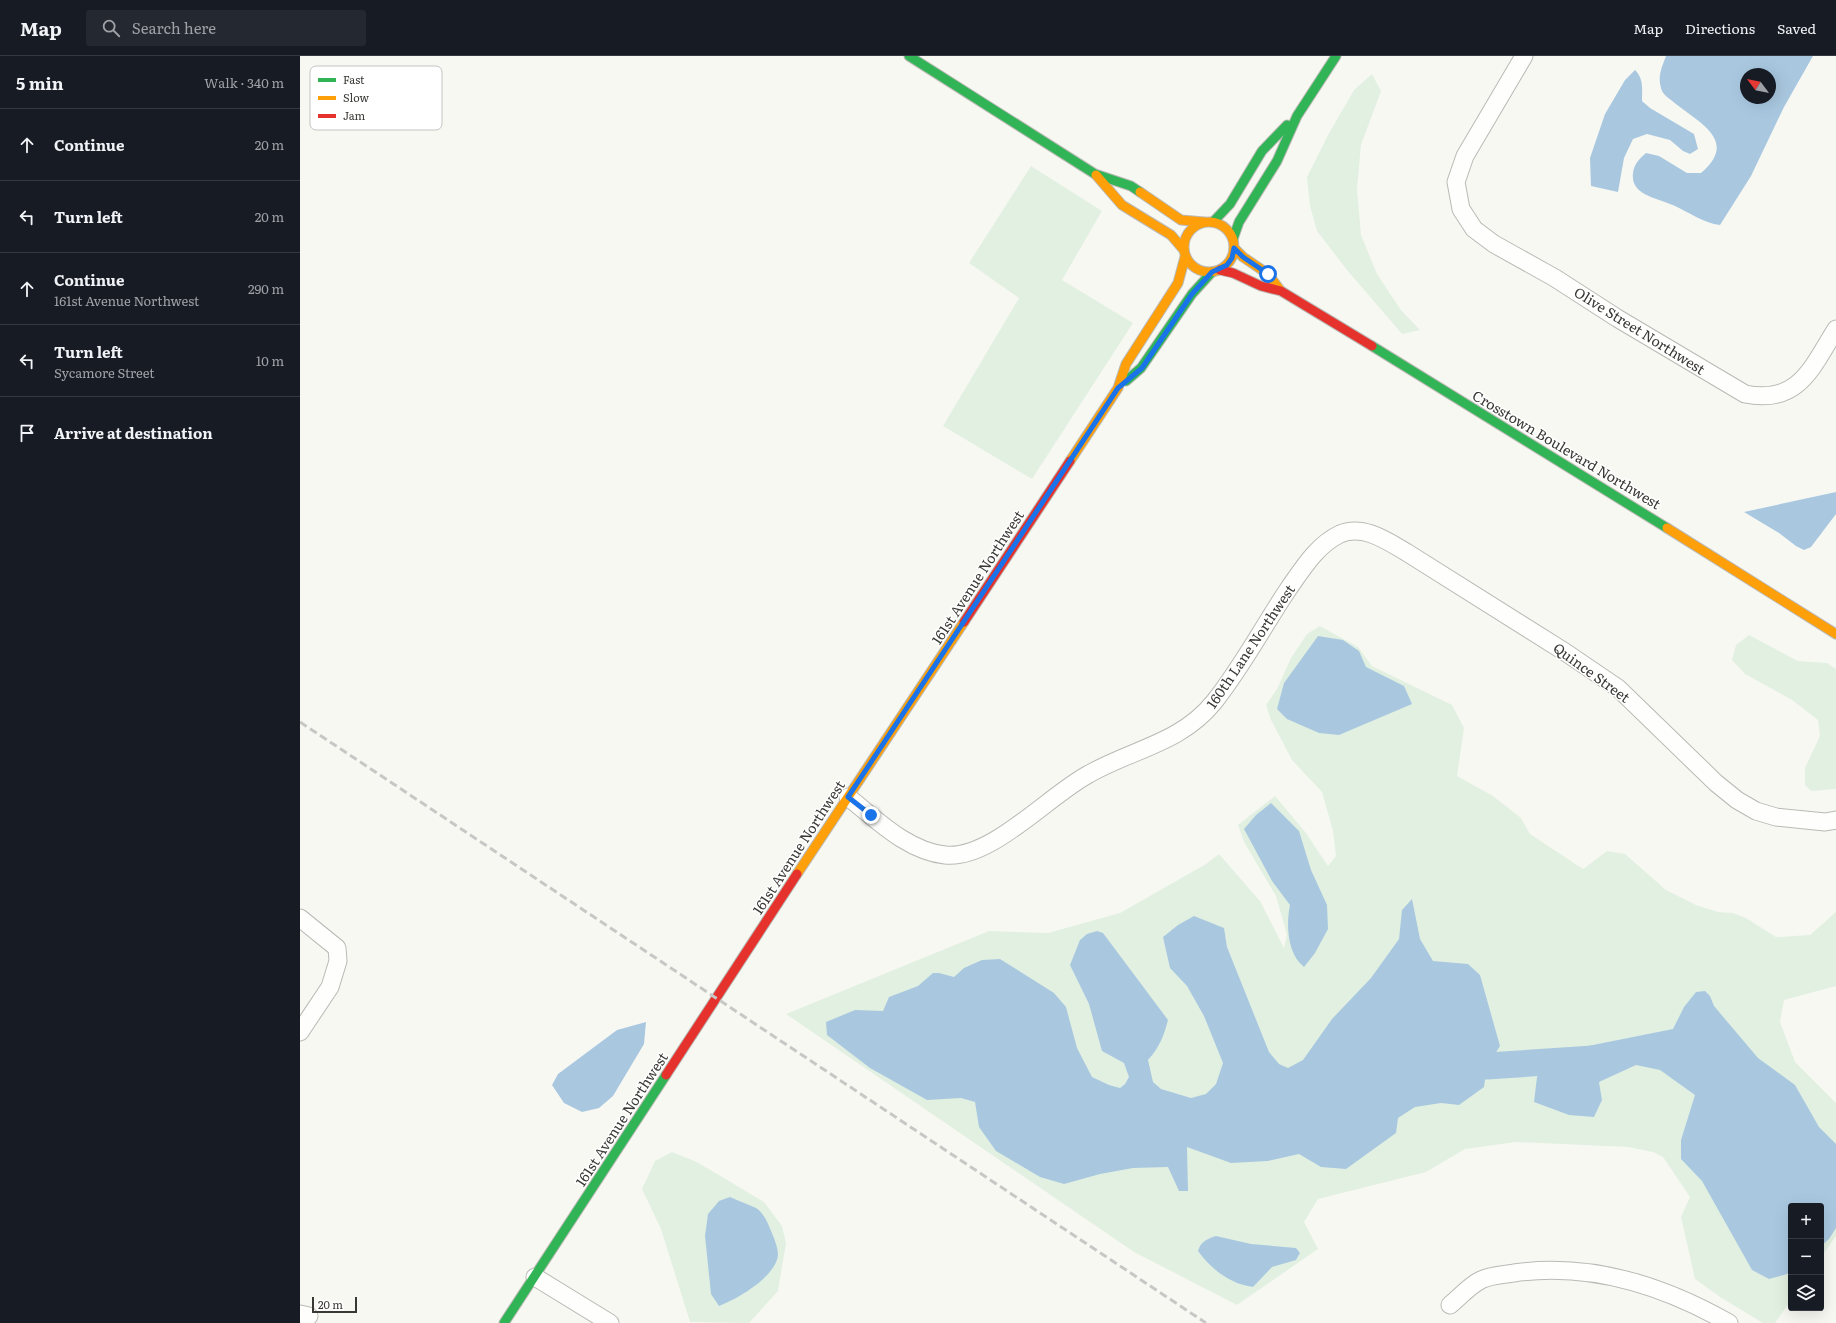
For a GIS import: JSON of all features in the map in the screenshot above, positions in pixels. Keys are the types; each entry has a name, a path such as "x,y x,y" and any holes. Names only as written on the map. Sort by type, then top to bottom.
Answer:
{"main road":[{"path":"909,56 1095,174 1131,186 1181,220 1208,222 1222,225 1229,231 1234,244"},
{"path":"1095,174 1122,205 1171,235 1196,269 1204,272 1216,271 1227,265 1232,258 1239,222 1276,161 1297,116 1336,56"},
{"path":"1184,253 1184,241 1188,232 1195,226 1208,222 1230,204 1262,151 1297,116"},
{"name":"Crosstown Boulevard Northwest","path":"1234,244 1243,257 1268,274 1281,291"},
{"name":"161st Avenue Northwest","path":"504,1323 1118,388 1126,364 1178,283 1184,253"},
{"name":"Crosstown Boulevard Northwest","path":"1216,271 1233,273 1261,286 1281,291 1611,492 1836,634"},
{"name":"161st Avenue Northwest","path":"1118,388 1142,368 1192,294 1216,271"}],"street":[{"name":"Olive Street Northwest","path":"1524,56 1465,156 1456,182 1461,209 1474,228 1494,244 1555,278 1617,318 1745,394 1758,397 1772,396 1789,391 1804,379 1836,329"},
{"name":"160th Lane Northwest","path":"848,797 901,838 924,850 946,855 966,853 1006,833 1064,789 1089,773 1173,737 1198,719 1215,701 1275,608 1307,562 1323,545 1341,534 1359,530"},
{"name":"Quince Street","path":"1359,530 1384,539 1406,552 1565,652 1618,688 1716,783 1737,800 1756,811 1776,817 1825,822 1836,820"},
{"path":"300,918 337,948 338,961 330,986 300,1032"},
{"path":"1450,1305 1480,1280 1492,1276 1530,1271 1603,1274 1635,1282 1701,1307 1729,1323"},
{"path":"535,1277 610,1323"}],"green space":[{"path":"1372,74 1381,91 1361,145 1357,189 1361,235 1377,274 1401,310 1420,330 1402,334 1347,270 1317,231 1310,206 1307,177 1328,135 1354,90"},
{"path":"1031,166 1102,211 1062,280 1133,323 1032,479 943,426 1019,298 969,263"},
{"path":"1320,626 1358,647 1372,666 1452,705 1464,728 1457,776 1493,796 1521,818 1530,834 1583,869 1607,851 1625,854 1666,890 1696,905 1718,912 1733,913 1746,918 1776,937 1810,935 1836,912 1836,986 1784,1000 1780,1022 1795,1062 1836,1103 1836,1236 1824,1253 1824,1203 1788,1203 1788,1304 1775,1323 1763,1323 1720,1297 1695,1279 1681,1217 1690,1197 1663,1157 1653,1152 1628,1147 1516,1142 1465,1149 1426,1172 1318,1199 1304,1222 1318,1249 1237,1305 1134,1252 786,1014 989,931 1048,933 1120,913 1206,864 1219,854 1260,901 1284,948 1287,935 1276,896 1244,842 1238,825 1275,796 1306,833 1328,866 1336,856 1333,831 1322,792 1292,760 1271,720 1266,705 1277,689 1291,658 1307,634"},
{"path":"1749,635 1798,661 1827,663 1836,669 1836,789 1811,791 1805,785 1805,768 1820,736 1818,720 1792,700 1745,674 1732,660 1736,645"},
{"path":"672,1152 697,1162 764,1202 782,1226 786,1243 778,1291 749,1323 690,1322 661,1229 642,1189 655,1161"}],"water":[{"path":"1666,56 1813,56 1784,107 1751,176 1720,225 1703,220 1675,206 1647,195 1636,187 1633,181 1633,173 1636,164 1646,153 1659,156 1687,173 1701,173 1712,161 1717,150 1715,140 1702,123 1667,97 1663,92 1660,82 1661,69"},
{"path":"1635,70 1641,81 1642,101 1650,108 1694,134 1698,149 1690,154 1683,151 1670,140 1647,134 1633,139 1624,158 1618,192 1591,186 1590,158 1605,114 1625,80"},
{"path":"1836,492 1836,514 1811,547 1804,550 1744,512"},
{"path":"1318,636 1343,640 1359,651 1366,667 1404,686 1412,704 1339,735 1319,733 1287,719 1277,709 1284,683"},
{"path":"1271,803 1299,831 1311,870 1327,905 1328,929 1315,953 1304,967 1298,961 1291,947 1288,930 1290,905 1272,881 1244,829 1256,815"},
{"path":"1412,899 1420,939 1433,961 1468,964 1480,975 1500,1046 1487,1066 1484,1087 1459,1105 1441,1103 1415,1107 1398,1118 1396,1133 1346,1169 1321,1167 1299,1154 1268,1161 1231,1163 1187,1147 1188,1191 1179,1191 1168,1167 1133,1168 1100,1174 1064,1184 1040,1177 996,1151 979,1127 975,1102 961,1098 927,1100 870,1068 827,1035 826,1022 855,1010 883,1011 889,997 918,986 933,973 954,977 964,968 982,960 1000,959 1054,993 1066,1007 1077,1048 1092,1077 1109,1085 1120,1088 1125,1084 1129,1077 1124,1063 1102,1051 1089,1004 1070,965 1080,940 1087,934 1097,931 1103,933 1168,1020 1161,1042 1148,1060 1153,1082 1161,1089 1191,1098 1206,1094 1216,1084 1223,1063 1204,1016 1187,986 1170,968 1163,937 1178,925 1194,916 1224,928 1227,947 1269,1052 1279,1064 1288,1068 1303,1060 1332,1019 1371,978 1399,939 1402,910"},
{"path":"1705,991 1710,996 1714,1006 1758,1058 1795,1085 1819,1127 1836,1144 1836,1228 1829,1239 1824,1243 1824,1203 1788,1203 1787,1274 1769,1279 1752,1270 1702,1181 1681,1159 1681,1140 1695,1095 1660,1070 1636,1065 1599,1082 1602,1100 1594,1117 1569,1115 1534,1102 1537,1077 1573,1049 1673,1029 1684,1007 1696,992"},
{"path":"646,1022 644,1044 613,1096 599,1108 582,1112 564,1103 552,1085 558,1074 617,1030"},
{"path":"730,1197 756,1208 761,1212 767,1221 777,1246 778,1255 776,1263 763,1279 745,1293 719,1306 711,1294 705,1236 708,1214 719,1201"},
{"path":"1216,1236 1251,1244 1296,1248 1300,1253 1296,1260 1272,1267 1253,1287 1237,1283 1222,1275 1203,1258 1198,1251 1201,1245 1210,1238"}],"waterway":[{"path":"1487,1066 1593,1059"}],"railway":[{"path":"300,722 1206,1323"}],"traffic: fast":[{"path":"909,56 1095,174 1131,186 1140,192"},
{"path":"1233,239 1239,222 1277,161 1297,116 1336,56"},
{"path":"1213,222 1230,204 1262,151 1287,125"},
{"path":"1126,381 1141,368 1192,294 1212,272"},
{"path":"1372,346 1667,528"},
{"path":"504,1323 666,1075"}],"traffic: slow":[{"path":"1096,175 1122,205 1171,235 1183,249"},
{"path":"1140,192 1181,220 1204,222"},
{"path":"1204,222 1214,222 1227,229 1234,242 1234,247 1234,252 1227,265 1214,272 1204,272 1195,268 1188,261 1184,252 1184,242 1188,233 1195,226 1204,222"},
{"path":"1234,248 1243,257 1268,274 1280,290"},
{"path":"1070,461 1118,388 1126,364 1178,283 1185,257"},
{"path":"1667,528 1836,634"},
{"path":"797,874 964,622"}],"traffic: jam":[{"path":"1220,270 1233,273 1261,286 1281,291 1372,346"},
{"path":"964,622 1070,461"},
{"path":"666,1075 797,874"}],"route":[{"path":"871,815 848,797 1118,388 1142,368 1192,294 1212,272 1220,270 1227,265 1232,258 1234,248 1243,257 1268,274"}]}
